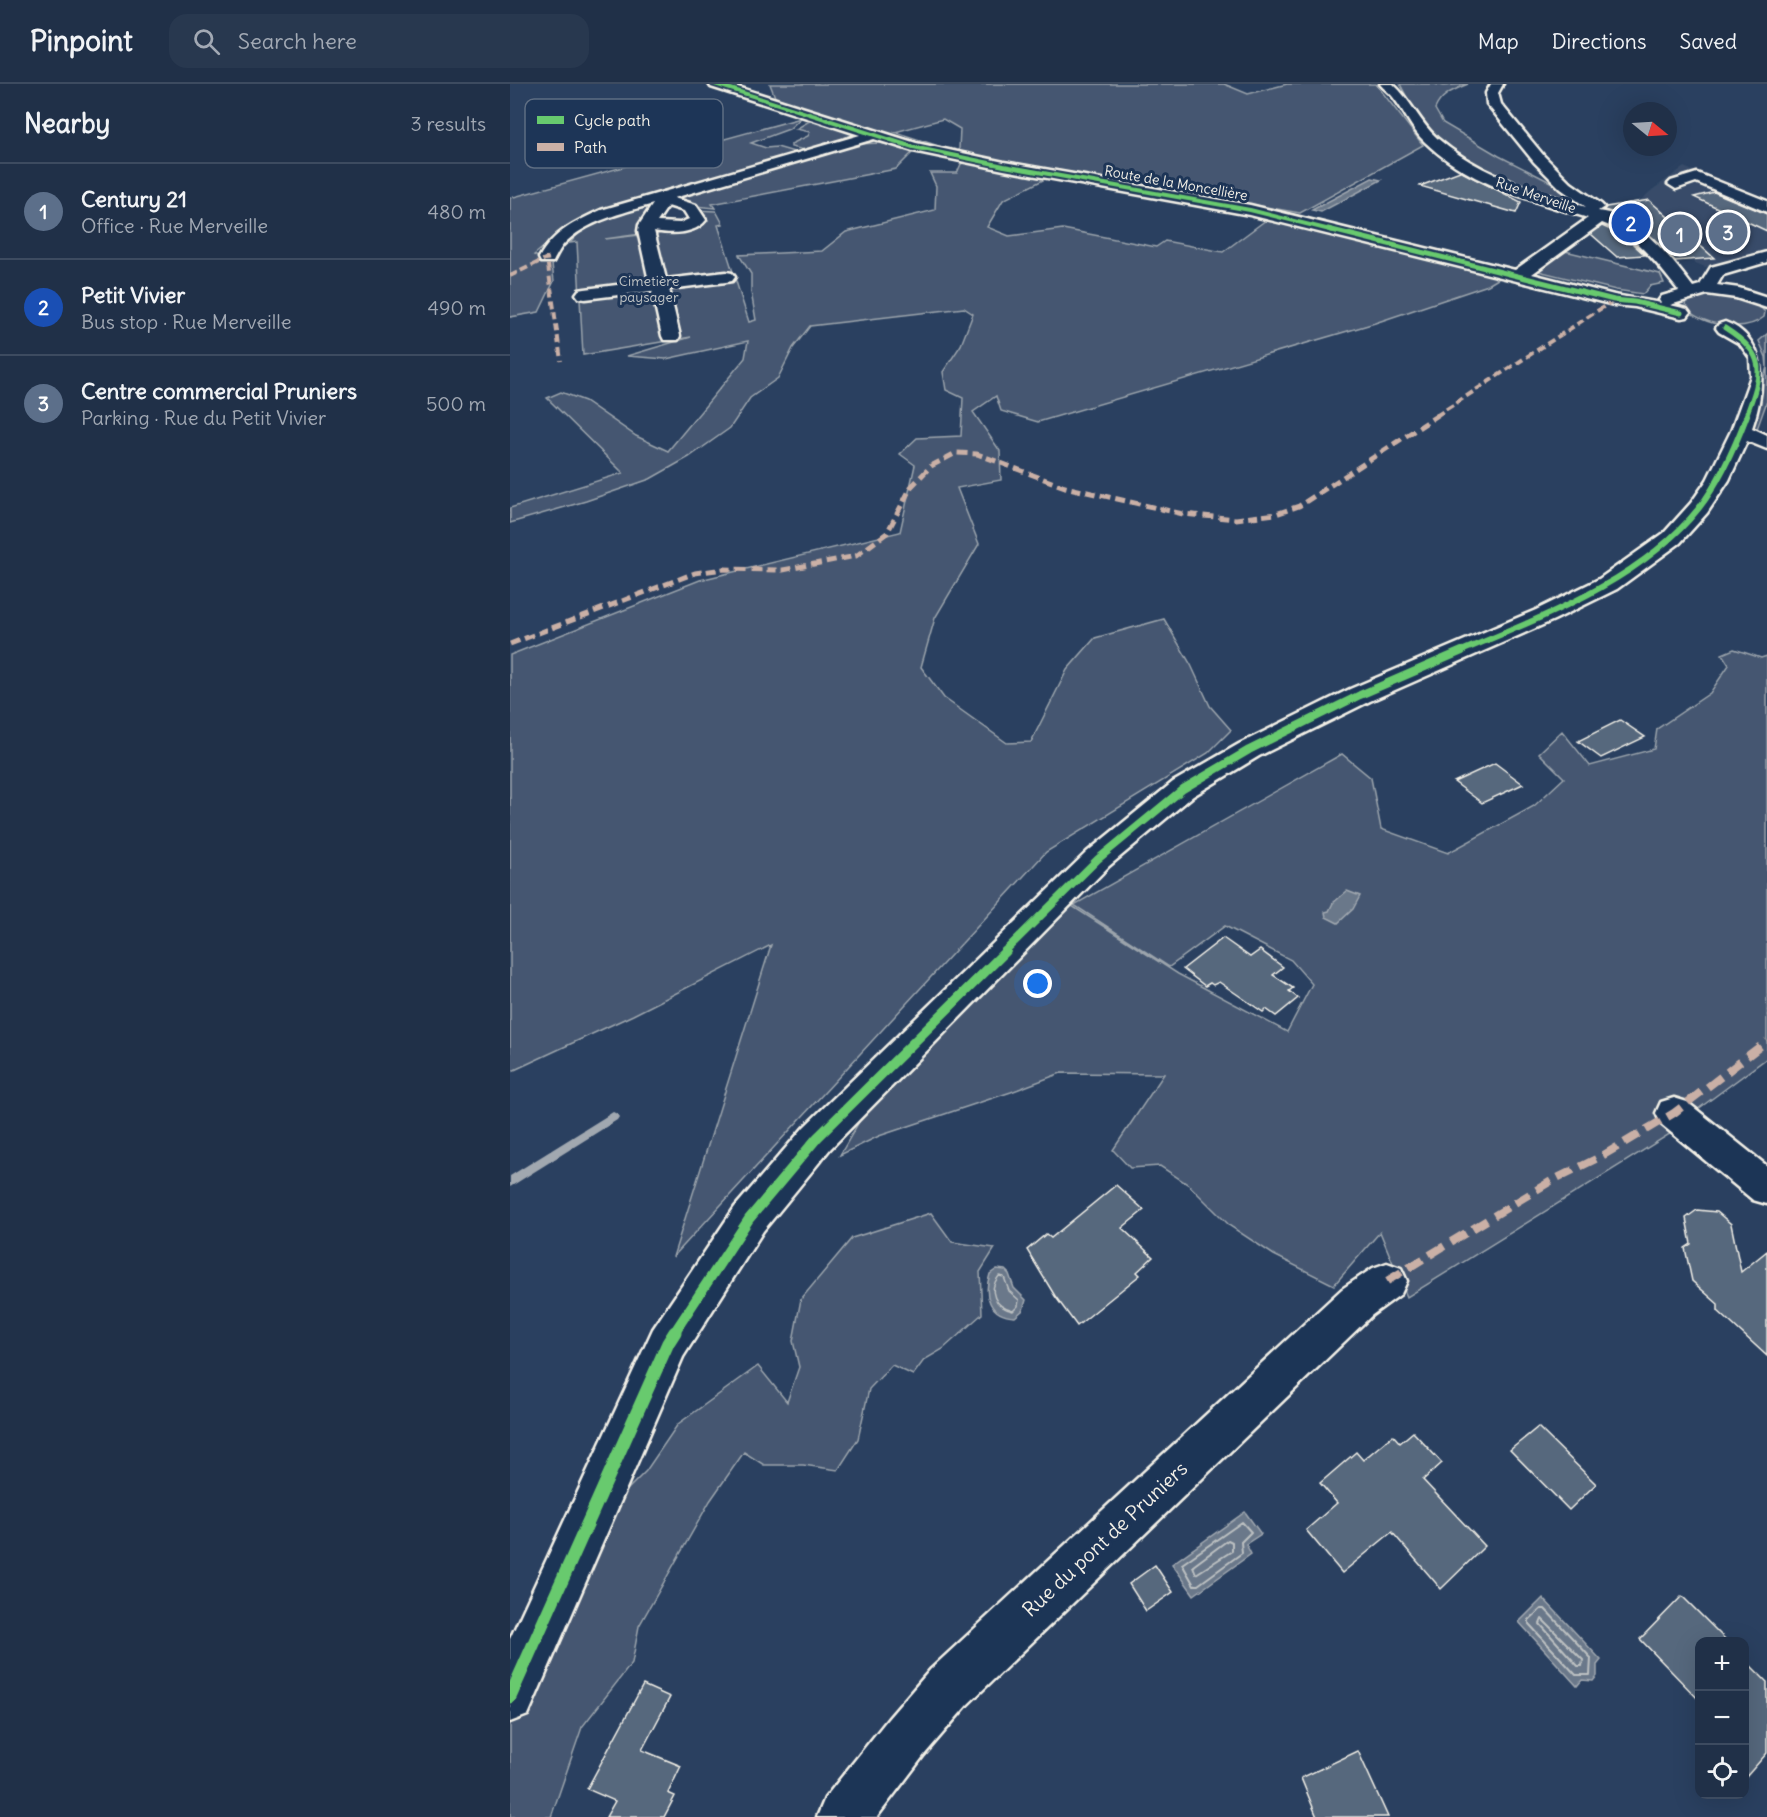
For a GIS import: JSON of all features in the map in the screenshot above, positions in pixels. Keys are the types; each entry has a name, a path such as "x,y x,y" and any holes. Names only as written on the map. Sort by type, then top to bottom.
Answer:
{"street":[{"name":"Route de la Moncellière","path":"716,84 758,91 873,135 962,158 1250,210 1614,300 1707,313"},
{"name":"Rue Merveille","path":"1386,84 1397,89 1416,124 1431,140 1463,165 1516,190 1601,216"},
{"path":"510,1697 668,1343 749,1219 817,1138 1098,859 1183,789 1249,750 1360,695 1545,615 1608,584 1672,538 1699,508 1718,480 1754,437 1761,376 1760,358 1707,313 1659,254 1619,223 1601,216 1597,208 1566,186 1550,170 1494,104 1492,93 1497,84"},
{"path":"548,258 551,247 570,230 607,213 873,135"},
{"path":"784,146 813,153"},
{"path":"1676,184 1697,177 1767,207"},
{"path":"647,225 667,228 681,227 698,220 690,208 666,197"},
{"path":"666,197 647,225 646,234 671,336"},
{"path":"1520,275 1601,216"},
{"path":"1659,254 1696,268 1711,282 1765,302"},
{"path":"1707,313 1711,282 1717,272 1726,267 1767,257"},
{"path":"585,294 726,277"},
{"path":"1674,1113 1767,1188"},
{"name":"Rue du pont de Pruniers","path":"844,1817 906,1737 949,1687 1342,1316 1387,1281"}],"shaded area":[{"path":"1684,167 1767,204 1767,253 1705,267 1679,256 1624,215 1652,190"}],"green space":[{"path":"770,84 1224,84 1248,94 1287,84 1376,84 1423,145 1300,213 961,153 959,149 960,129 943,119 895,132 948,149 907,142 861,129 775,97"},
{"path":"1400,84 1443,86 1468,84 1448,93 1438,104 1435,109 1443,123 1499,156 1566,190 1585,206 1580,207 1521,189 1482,172 1464,161 1426,129"},
{"path":"801,118 789,129 751,143 801,154 590,215 559,234 534,255 552,264 554,281 539,312 510,317 510,198 619,168 723,168 723,139"},
{"path":"811,120 854,133 852,139 809,151 791,147 791,144 808,136 810,132 796,129"},
{"path":"880,143 914,151 896,169 712,204 715,208 673,200 673,196 833,150 858,144"},
{"name":"Cimetière paysager","path":"965,162 1049,177 1003,200 987,227 1009,236 1063,229 1156,247 1165,241 1223,252 1266,220 1503,276 1488,285 1375,323 1038,422 1001,411 996,396 973,412 1000,451 1001,480 957,488 979,544 935,618 921,667 944,698 1007,743 1031,742 1067,670 1095,638 1164,619 1191,665 1210,706 1231,730 1208,753 1046,852 673,1257 771,945 633,1015 510,1072 510,655 700,580 900,532 915,465 900,454 917,438 961,436 963,398 946,390 943,372 961,345 973,314 964,308 810,326 793,348 778,378 750,398 730,428 689,457 650,479 510,523 510,508 623,473 547,398 561,392 585,401 636,436 668,451 745,358 748,341 666,359 627,356 691,337 583,355 577,242 570,243 588,226 599,220 623,210 660,200 641,234 605,239 683,230 650,233 650,229 686,228 695,210 716,211 723,224 718,225 749,322 756,320 751,292 751,274 739,255 822,251 846,232 935,210 936,186 930,173 957,173 961,164"},
{"path":"1565,251 1660,274 1664,283 1650,286 1643,294 1616,290 1538,271"},
{"path":"1706,295 1730,296 1746,300 1760,307 1765,312 1764,317 1756,322 1735,326 1702,319 1686,308 1685,303 1689,299"},
{"path":"1767,334 1767,367 1766,357 1759,341"},
{"path":"1767,367 1767,401 1757,429 1750,425"},
{"path":"1734,649 1761,658 1767,656 1767,1058 1690,1115 1673,1132 1407,1297 1380,1232 1334,1285 1274,1255 1230,1226 1189,1185 1160,1166 1130,1168 1113,1150 1164,1074 1061,1073 879,1136 840,1155 867,1108 998,972 1072,906 1178,974 1287,1032 1312,984 1291,960 1225,926 1169,967 1074,905 1342,754 1371,778 1381,829 1448,853 1534,806 1564,778 1539,753 1562,731 1590,766 1654,749 1657,729 1710,693 1729,665 1722,654"},
{"path":"931,1213 952,1242 995,1248 980,1272 982,1314 943,1349 924,1360 913,1375 892,1365 869,1389 858,1439 838,1470 803,1465 764,1465 744,1452 710,1501 639,1626 632,1663 582,1727 551,1817 510,1817 510,1717 606,1511 646,1471 678,1424 758,1366 787,1402 799,1367 793,1341 801,1299 852,1238"}],"water":[{"path":"1372,178 1381,180 1321,212 1312,210"},
{"path":"1347,891 1360,896 1353,909 1338,923 1326,917 1325,912 1329,911 1333,903"},
{"path":"997,1269 1005,1270 1009,1274 1014,1288 1026,1300 1023,1310 1015,1317 999,1313 990,1303 988,1282 990,1274"},
{"path":"1245,1512 1261,1534 1246,1544 1251,1554 1194,1595 1172,1564"},
{"path":"1543,1598 1601,1660 1597,1665 1597,1676 1593,1681 1582,1680 1577,1686 1519,1622"}],"building":[{"path":"1460,171 1521,202 1516,213 1420,186"},
{"path":"1714,192 1767,214 1767,231 1694,197"},
{"path":"1649,200 1714,258 1675,261 1641,227 1628,219 1604,210 1606,207"},
{"path":"1602,226 1624,236 1645,255 1617,257 1591,234"},
{"path":"1620,720 1645,737 1601,758 1578,741"},
{"path":"1495,763 1523,784 1482,803 1454,782"},
{"path":"1223,938 1250,957 1260,950 1283,967 1273,975 1293,988 1289,991 1298,998 1276,1016 1266,1009 1263,1012 1219,982 1205,986 1183,969"},
{"path":"1116,1185 1144,1210 1122,1228 1153,1257 1137,1272 1140,1275 1077,1326 1055,1296 1027,1250 1046,1234 1051,1238"},
{"path":"1697,1210 1717,1212 1731,1224 1741,1272 1767,1251 1767,1356 1718,1311 1718,1304 1692,1281 1685,1248 1691,1244 1686,1218"},
{"path":"1538,1427 1596,1484 1569,1510 1510,1450"},
{"path":"1413,1432 1442,1463 1423,1480 1485,1546 1441,1589 1392,1532 1342,1573 1306,1530 1337,1503 1320,1483 1356,1452 1363,1460 1393,1435 1400,1443"},
{"path":"1155,1565 1173,1592 1146,1611 1129,1584"},
{"path":"1682,1596 1723,1637 1695,1637 1695,1696 1640,1639"},
{"path":"1749,1664 1767,1682 1767,1753 1749,1774"},
{"path":"643,1685 670,1697 642,1750 681,1766 668,1793 675,1796 664,1817 606,1817 615,1801 587,1789"},
{"path":"1358,1751 1388,1817 1317,1817 1301,1778"}],"waterway":[{"path":"510,1182 613,1117"}],"marked path":[{"path":"510,276 547,258 561,361"},
{"path":"510,644 695,573 724,569 783,570 856,556 887,533 911,487 931,466 956,453 977,454 1065,487 1183,514 1236,519 1276,514 1299,506 1614,300"},
{"path":"1387,1281 1551,1181 1602,1156 1674,1113 1767,1041"}],"cycle path":[{"path":"715,84 913,147 1004,166 1250,210 1614,300 1635,302 1681,313"},
{"path":"510,1697 668,1343 749,1219 817,1138 1098,859 1183,789 1249,750 1360,695 1545,615 1608,584 1672,538 1699,508 1718,480 1741,431 1761,376 1760,358 1747,340 1725,328"}],"place":[{"name":"Petit Vivier","path":"1631,223"},
{"name":"Centre commercial Pruniers","path":"1728,232"},
{"name":"Century 21","path":"1680,234"}]}
